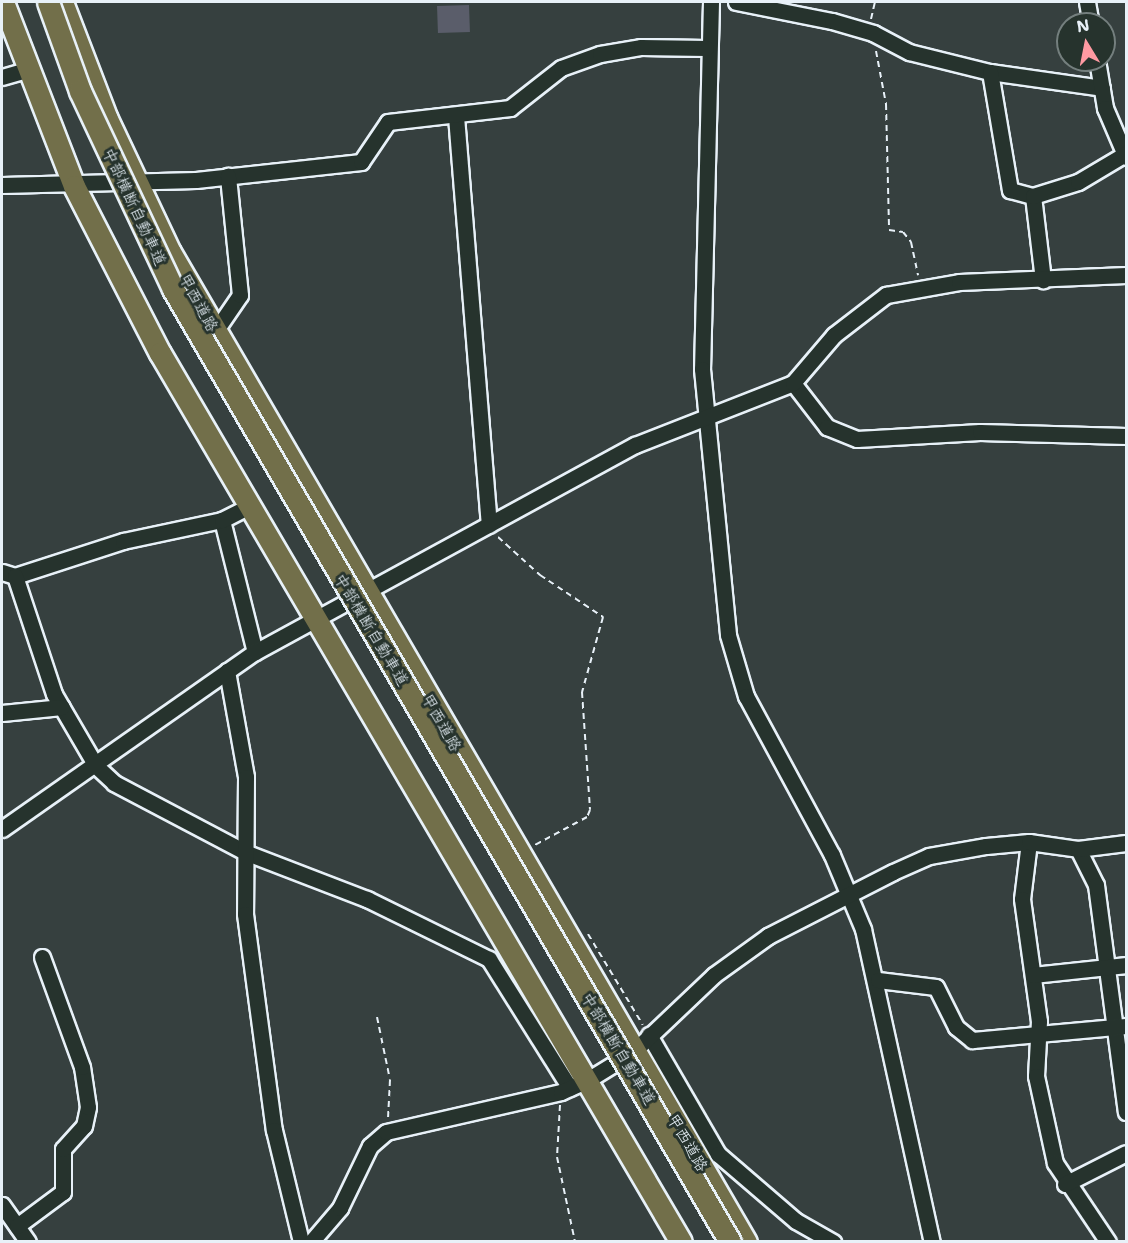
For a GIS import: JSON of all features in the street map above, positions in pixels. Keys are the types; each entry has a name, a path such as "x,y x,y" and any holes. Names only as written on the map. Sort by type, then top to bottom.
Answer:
{"highway":[{"path":"3,2 26,70 74,186 248,507 315,619 572,1087 681,1242"},
{"name":"中部横断自動車道","path":"38,2 102,166 208,372 718,1242"},
{"name":"中部横断自動車道","path":"48,2 80,91 179,299 730,1242"},
{"name":"甲西道路","path":"62,2 136,183 214,333 746,1242"}],"street":[{"path":"711,2 706,48 705,417 736,666 851,896 878,980 932,1242"},
{"path":"736,2 873,33 887,45 990,72 1102,88"},
{"path":"2,185 74,186 136,183 228,177 361,162 370,156 388,122 510,108 578,60 641,47 706,48"},
{"path":"2,77 26,70"},
{"path":"990,72 1010,190 1033,196 1078,182 1126,156 1102,88 1099,72"},
{"path":"456,116 489,525"},
{"path":"214,333 240,295 228,177"},
{"path":"1033,196 1043,280"},
{"path":"2,829 255,652 635,445 792,383 861,310 886,295 920,287 1126,276"},
{"path":"792,383 828,427 857,439 980,432 1126,436"},
{"path":"248,507 222,520 123,541 8,574 62,707 96,765 150,807 247,853 367,899 489,959 572,1087"},
{"path":"222,520 255,652"},
{"path":"227,671 246,777 245,914 274,1130 301,1242"},
{"path":"2,713 62,707"},
{"path":"1029,842 1022,899 1039,1035 1036,1076 1065,1184 1108,1242"},
{"path":"311,1242 340,1208 370,1146 386,1132 572,1087 633,1052 714,975 768,936 929,856 1029,842 1078,849 1126,843"},
{"path":"1078,849 1096,885 1119,1027 1126,1112"},
{"path":"18,1226 63,1192 63,1149 84,1126 88,1107 82,1066 42,957"},
{"path":"1033,975 1126,966"},
{"path":"878,980 936,987 956,1026 972,1040 1119,1027"},
{"path":"649,1035 718,1155 796,1221 833,1242"},
{"path":"1065,1184 1126,1153"},
{"path":"2,1205 28,1242"}],"path":[{"path":"875,2 873,33 886,104 889,230 903,232 911,242 920,287"},
{"path":"489,525 540,575 603,617 582,692 590,810 587,817 535,845 541,855"},
{"path":"583,925 649,1035"},
{"path":"377,1017 390,1080 386,1132"},
{"path":"572,1087 557,1157 575,1242"}],"building":[{"path":"469,5 470,32 438,33 437,6"}]}
